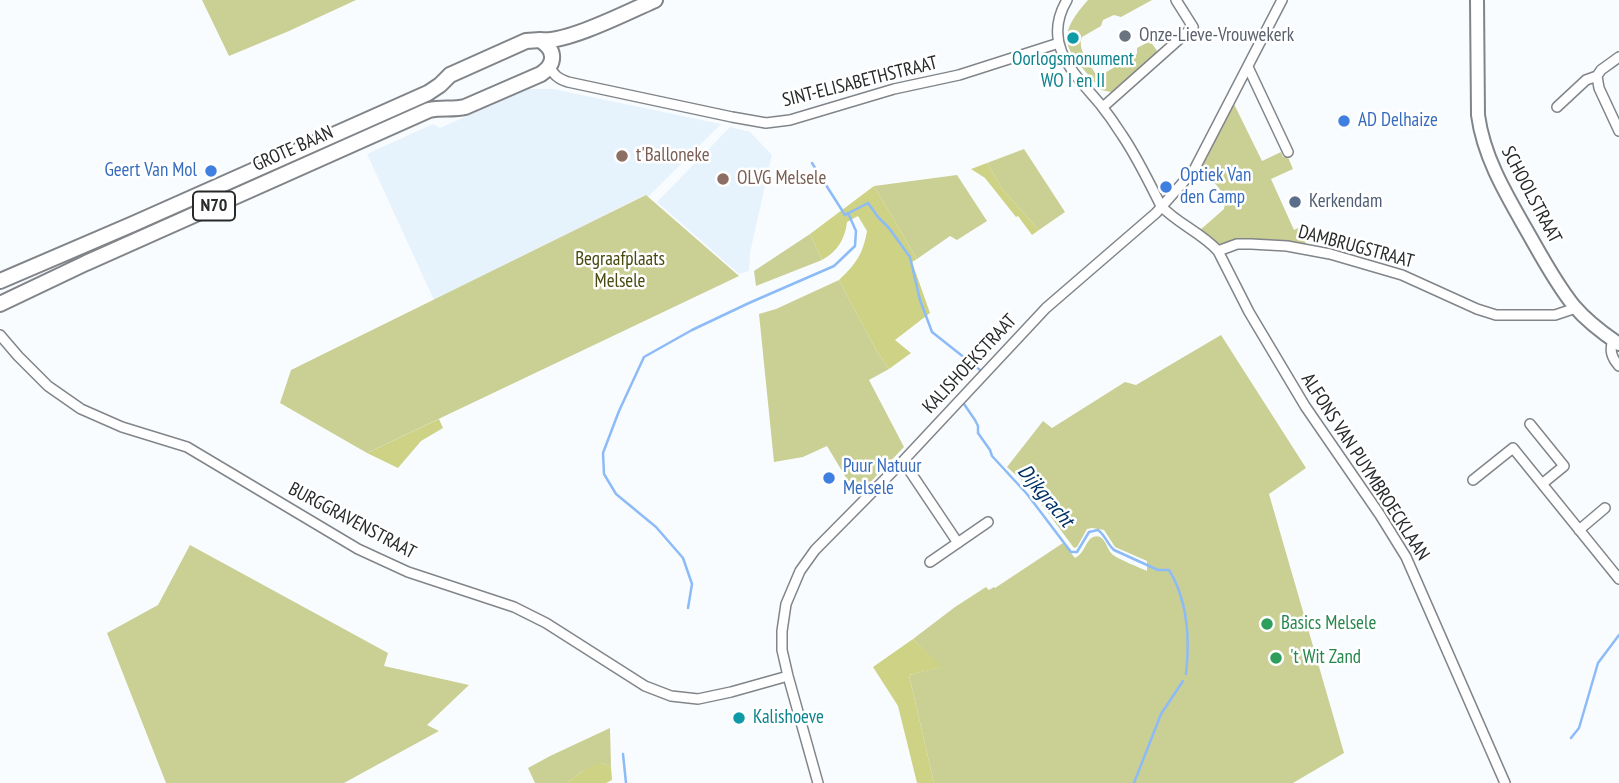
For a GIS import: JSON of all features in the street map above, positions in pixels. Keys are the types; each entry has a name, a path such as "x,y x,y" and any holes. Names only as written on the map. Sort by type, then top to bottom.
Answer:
{"main road":[{"name":"GROTE BAAN","path":"0,281 428,93 450,75 526,41 554,40 601,24 655,0"},
{"name":"SCHOOLSTRAAT","path":"1477,0 1478,115 1485,148 1555,278 1576,308 1616,342"},
{"name":"GROTE BAAN","path":"0,304 421,114 440,108 465,107 541,74 559,49 601,24"},
{"path":"540,40 550,48 551,62"},
{"path":"440,85 440,97 451,108"}],"street":[{"path":"1067,0 1060,17 1059,43 1066,63 1103,107 1124,138 1161,206 1218,251"},
{"path":"1103,107 1192,27 1176,0"},
{"name":"KALISHOEKSTRAAT","path":"818,783 782,650 786,604 800,571 815,550 903,461 1046,308 1156,213 1194,170 1282,0"},
{"name":"SINT-ELISABETHSTRAAT","path":"551,62 554,75 568,82 766,123 790,120 894,89 959,75 1059,43"},
{"path":"1557,107 1586,80 1597,76 1619,57"},
{"path":"1248,67 1288,152"},
{"path":"1597,76 1599,88 1619,131"},
{"name":"DAMBRUGSTRAAT","path":"1218,251 1237,244 1251,244 1287,246 1330,254 1402,275 1496,315 1555,315 1576,308"},
{"name":"ALFONS VAN PUYMBROECKLAAN","path":"1218,251 1249,312 1304,406 1406,557 1505,783"},
{"name":"BURGGRAVENSTRAAT","path":"0,335 48,386 81,409 122,427 187,447 358,548 408,572 514,607 646,686 671,696 698,699 788,676"},
{"path":"1616,342 1610,347 1619,366"},
{"path":"1530,424 1564,466 1542,484"},
{"path":"1473,480 1513,448 1619,579"},
{"path":"903,461 958,543"},
{"path":"1579,530 1605,508"},
{"path":"930,562 988,522"}],"shaded area":[{"path":"528,89 553,89 721,124 648,197 645,195 434,300 367,154 433,124 440,128"},
{"name":"OLVG Melsele","path":"730,127 750,132 772,155 750,253 749,271 739,274 657,202"}],"green space":[{"path":"202,0 356,0 229,56"},
{"path":"1088,0 1152,0 1121,17 1114,15 1103,20 1101,26 1082,37 1082,51 1095,73 1103,74 1137,54 1137,48 1150,41 1158,52 1111,92 1101,90 1073,56 1069,47 1069,27"},
{"path":"1234,104 1262,161 1281,152 1283,157 1287,155 1293,169 1271,179 1294,230 1302,226 1306,248 1249,239 1221,245 1199,231 1224,209 1226,197 1201,166"},
{"path":"1024,149 1065,212 1039,230 1003,190 987,163"},
{"path":"987,163 1003,190 1039,230 1032,235 985,178 971,169"},
{"path":"957,175 987,221 957,240 950,236 917,259 874,186"},
{"path":"874,186 917,259 912,262 930,313 895,340 911,353 889,369 839,280 858,258 867,231 858,216 847,222 840,244 822,260 810,234"},
{"name":"Begraafplaats Melsele","path":"646,195 739,276 367,453 280,403 291,370"},
{"path":"810,234 822,260 756,286 754,271"},
{"path":"839,280 889,369 869,380 904,447 857,496 827,446 803,457 774,462 759,314"},
{"path":"1221,335 1306,468 1269,494 1344,753 1293,783 934,783 909,675 941,667 913,639 986,587 989,590 995,588 1063,543 1075,558 1090,539 1100,537 1114,556 1147,571 1147,561 1115,547 1104,530 1087,529 1074,548 1028,486 1007,467 1043,421 1052,428 1125,382 1136,385"},
{"path":"439,419 443,428 421,441 398,468 367,453"},
{"path":"190,545 388,653 384,666 469,685 427,725 439,731 344,783 166,783 107,633 158,605"},
{"path":"913,639 942,667 909,675 934,783 917,783 898,706 873,667"},
{"path":"610,728 611,767 603,763 581,772 567,783 535,783 528,768"},
{"path":"603,763 611,767 612,780 606,783 567,783 588,768"}],"waterway":[{"name":"Dijkgracht","path":"812,163 845,215 868,203 889,228 910,257 920,300 932,332 980,370"},
{"path":"688,608 692,584 683,558 656,527 616,494 604,474 603,453 619,411 644,357 692,330 834,266 855,246 856,231 848,213"},
{"name":"Dijkgracht","path":"964,404 992,456 1027,494 1071,552 1077,552 1089,532 1098,530 1114,550 1158,570 1169,570 1184,607 1188,647 1186,674"},
{"path":"1571,738 1579,728 1598,663 1619,635"},
{"name":"Dijkgracht","path":"1134,783 1161,714 1183,681"},
{"path":"623,754 626,783"}],"place":[{"name":"Onze-Lieve-Vrouwekerk","path":"1125,36"},
{"name":"Oorlogsmonument WO I en II","path":"1073,38"},
{"name":"AD Delhaize","path":"1344,121"},
{"name":"t'Balloneke","path":"622,156"},
{"name":"Geert Van Mol","path":"211,171"},
{"name":"OLVG Melsele","path":"723,179"},
{"name":"Optiek Van den Camp","path":"1166,187"},
{"name":"Kerkendam","path":"1295,202"},
{"name":"Puur Natuur Melsele","path":"829,478"},
{"name":"Basics Melsele","path":"1267,624"},
{"name":"'t Wit Zand","path":"1276,658"},
{"name":"Kalishoeve","path":"739,718"}]}
